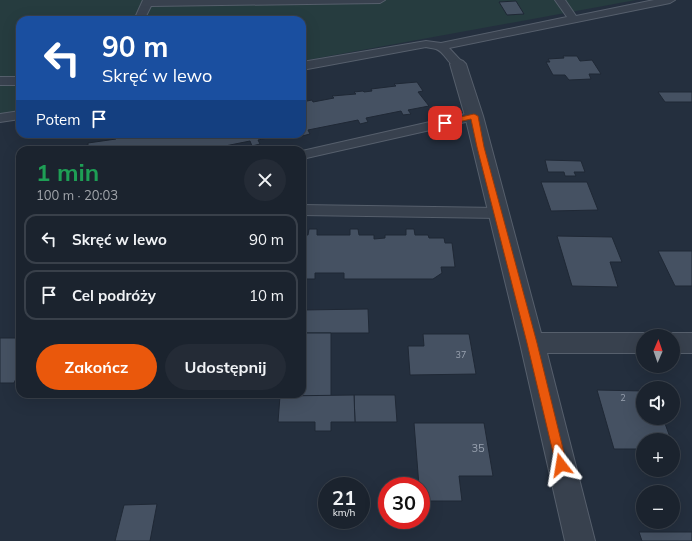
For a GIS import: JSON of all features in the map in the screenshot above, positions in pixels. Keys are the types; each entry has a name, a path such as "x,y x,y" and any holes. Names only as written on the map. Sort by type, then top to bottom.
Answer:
{"street":[{"path":"458,64 474,116 532,343 580,541"},
{"path":"532,343 636,343"},
{"path":"680,343 692,343"}],"lane":[{"path":"141,16 148,2 380,0"},
{"path":"560,0 573,19"},
{"path":"306,65 426,44 441,46 670,0"},
{"path":"441,46 458,64"},
{"path":"0,81 16,81"},
{"path":"0,118 16,116"},
{"path":"306,154 474,116"},
{"path":"306,210 498,213"}],"green space":[{"path":"0,0 636,0 306,60 306,16 16,16 16,114 0,117"}],"building":[{"path":"516,1 524,14 507,15 499,2"},
{"path":"563,56 577,56 580,61 592,60 601,74 589,74 591,79 569,80 565,75 553,75 546,62 550,62 548,59 564,58"},
{"path":"417,82 423,91 418,92 429,106 408,110 411,114 403,115 401,111 366,118 368,122 360,124 358,120 308,130 310,134 306,135 306,101 312,100 313,102 334,98 332,96 356,94 354,92 372,91 371,89 396,86 394,84"},
{"path":"658,92 692,92 692,102 665,102"},
{"path":"268,138 258,140 260,144 252,146 250,141 225,146 83,146 88,145 88,143 116,139"},
{"path":"545,160 581,161 585,172 574,172 576,176 565,176 564,172 548,172"},
{"path":"541,182 587,182 598,210 551,211"},
{"path":"309,229 317,229 317,235 350,235 350,229 358,229 359,235 374,235 374,239 385,238 385,235 406,235 406,229 414,229 415,235 428,235 429,238 444,238 445,243 452,243 455,267 441,267 442,273 433,279 344,279 344,273 315,273 315,279 306,279 306,235 308,235"},
{"path":"557,236 612,237 622,262 610,262 618,287 572,286"},
{"path":"658,251 692,251 692,286 675,286"},
{"path":"368,309 369,333 306,333 306,310"},
{"path":"306,333 331,333 331,396 306,396"},
{"path":"423,334 469,334 476,374 410,375 408,346 424,346"},
{"path":"0,338 16,338 16,379 14,383 0,383"},
{"path":"597,390 636,391 636,425 666,425 668,433 636,433 636,449 614,449"},
{"path":"354,395 395,395 397,422 355,422"},
{"path":"354,395 355,422 331,422 331,431 315,431 315,422 278,422 280,398 306,398 306,396"},
{"path":"414,423 484,423 493,476 459,476 462,501 430,501 430,477 418,477"},
{"path":"157,504 150,541 115,541 124,505"},
{"path":"639,532 692,532 692,541 642,541"}],"route":[{"path":"445,123 474,116 532,343 561,465"}]}
